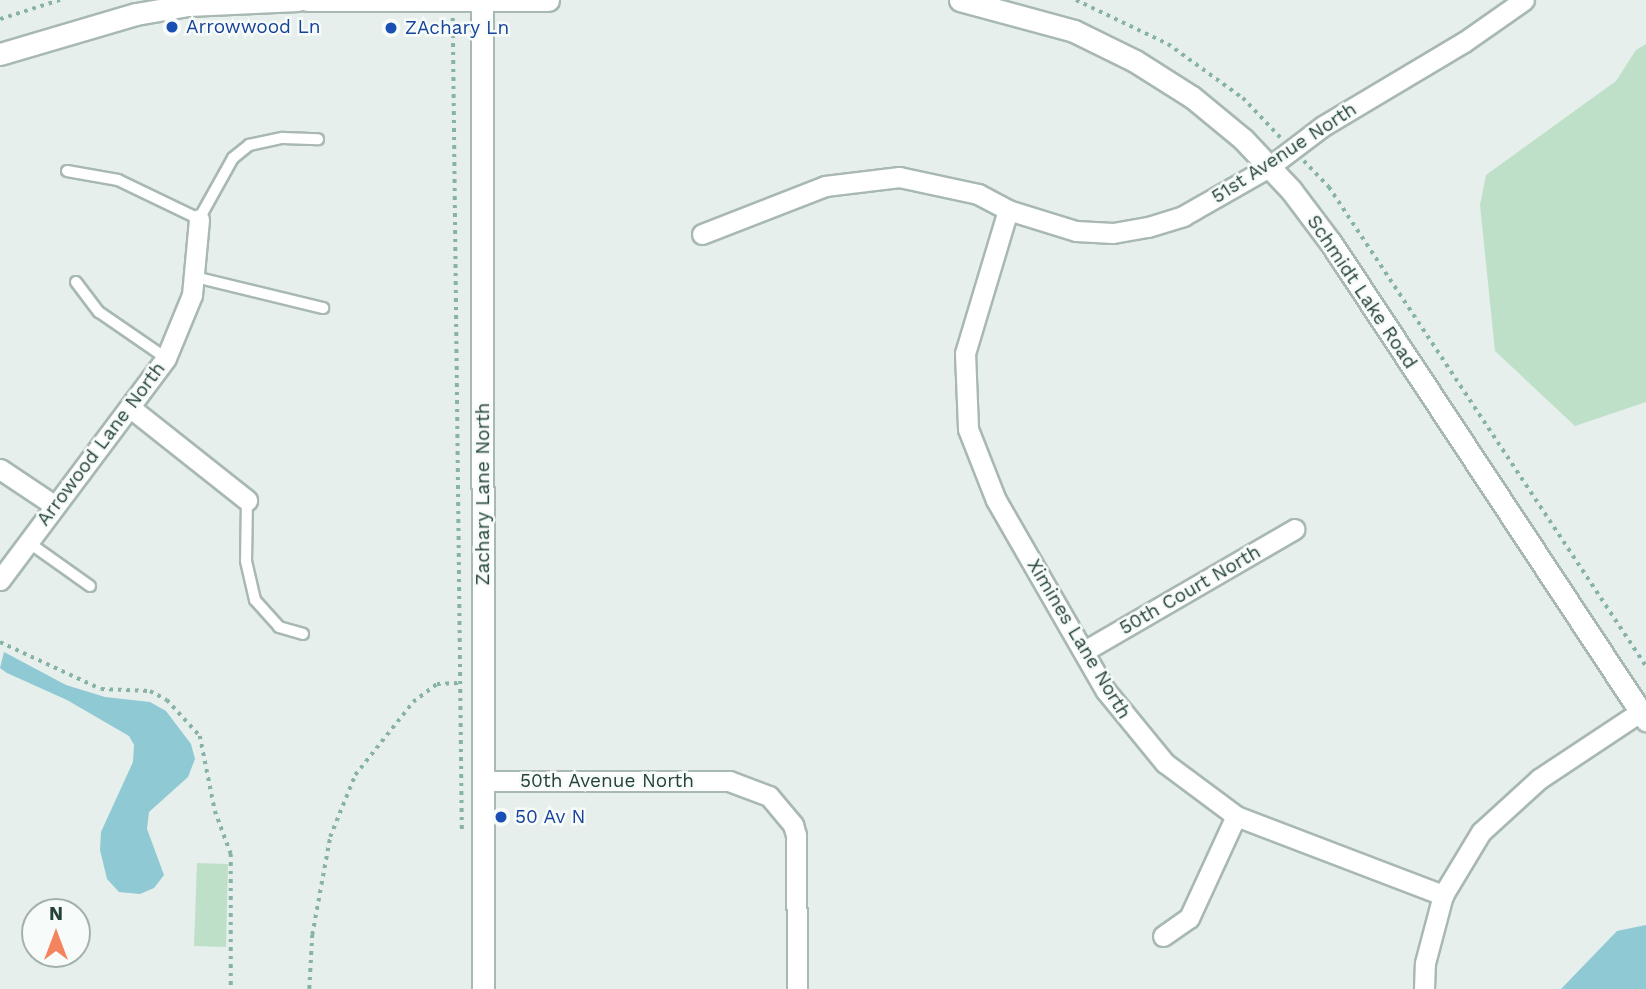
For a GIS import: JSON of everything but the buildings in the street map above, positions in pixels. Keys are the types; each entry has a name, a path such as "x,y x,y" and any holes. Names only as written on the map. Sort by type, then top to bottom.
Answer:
{"street":[{"path":"0,54 67,32 188,3 298,0"},
{"path":"307,0 548,0"},
{"name":"Schmidt Lake Road","path":"960,0 1074,31 1135,61 1192,97 1269,167 1331,243 1643,716"},
{"name":"51st Avenue North","path":"702,234 785,199 862,178 899,177 942,184 978,194 1008,211 1076,230 1113,233 1183,216 1269,167 1323,126 1464,42 1524,0"},
{"name":"Zachary Lane North","path":"482,1 483,989"},
{"name":"Ximines Lane North","path":"1008,211 965,353 968,429 996,500 1133,729 1200,794 1236,816 1443,895"},
{"name":"Arrowood Lane North","path":"0,580 54,505 132,409 166,358 195,277 199,219"},
{"path":"132,409 247,500"},
{"path":"0,469 54,505"},
{"name":"50th Court North","path":"1086,650 1295,529"},
{"path":"1424,989 1428,952 1443,895 1480,831 1508,803 1643,716"},
{"name":"50th Avenue North","path":"484,781 729,781 769,796 793,825 797,989"},
{"path":"1163,936 1189,918 1236,816"}],"lane":[{"path":"67,171 118,180 199,219 233,158 248,145 283,138 318,139"},
{"path":"195,277 323,308"},
{"path":"76,282 99,312 166,358"},
{"path":"247,500 246,561 255,600 279,627 303,634"},
{"path":"28,542 90,586"}],"path":[{"path":"0,19 60,0"},
{"path":"453,2 458,683 462,834"},
{"path":"0,642 101,689 150,691 167,700 200,736 215,811 231,854 231,989"},
{"path":"310,989 312,934 330,838 355,775 413,702 437,684 458,683"}],"green space":[{"path":"1646,44 1646,402 1575,426 1495,351 1480,205 1486,175 1616,81 1636,50"},
{"path":"197,863 228,864 226,947 194,946"}],"water":[{"path":"4,652 66,685 105,697 150,702 166,711 191,744 195,759 188,777 149,812 147,829 164,875 154,888 140,894 119,892 107,879 100,850 101,832 133,762 134,745 129,736 67,700 7,673 0,668"},
{"path":"1646,925 1646,989 1561,989 1617,931"}],"place":[{"name":"Arrowwood Ln","path":"172,27"},
{"name":"ZAchary Ln","path":"391,28"},
{"name":"50 Av N","path":"501,817"}]}
